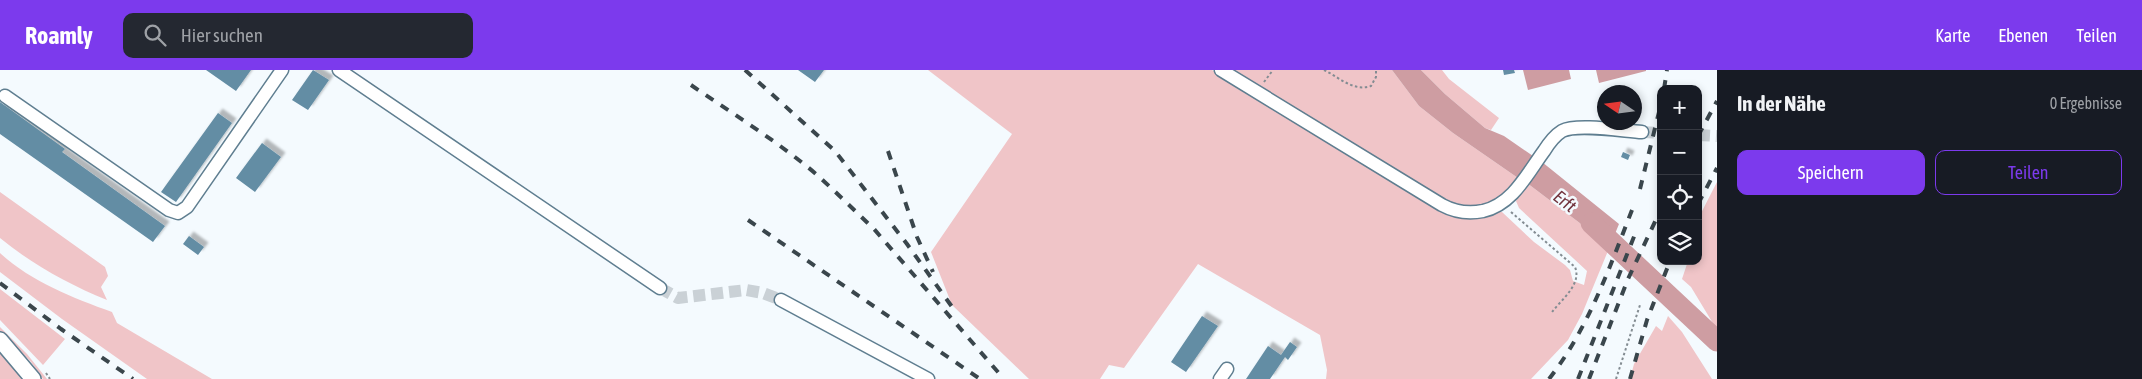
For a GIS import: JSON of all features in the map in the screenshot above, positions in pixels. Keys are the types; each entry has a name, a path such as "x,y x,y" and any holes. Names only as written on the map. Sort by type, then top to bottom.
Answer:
{"main road":[{"path":"0,340 33,379"}],"street":[{"path":"5,96 169,210 178,212 188,207 282,70"},
{"path":"340,70 660,288"},
{"path":"1221,70 1448,208 1458,212 1475,212 1502,204 1514,193 1547,146 1560,132 1573,128 1642,132"},
{"path":"781,300 928,379"}],"path":[{"path":"1256,91 1273,70"},
{"path":"1324,70 1345,83 1362,88 1370,86 1376,77 1376,70"},
{"path":"1502,204 1576,266 1578,273 1575,283 1552,312"},
{"path":"1616,379 1640,305"}],"shaded area":[{"path":"928,70 1212,70 1444,211 1502,212 1534,242 1565,265 1570,270 1573,281 1584,285 1587,271 1519,208 1516,201 1527,183 1610,246 1582,314 1568,340 1531,379 1326,379 1327,370 1320,335 1198,264 1124,368 1109,365 1100,379 1029,379 952,305 931,252 1012,134"},
{"path":"1228,70 1392,70 1419,106 1453,133 1518,178 1504,194 1489,203 1473,206 1451,204"},
{"path":"1421,70 1442,70 1449,79 1499,118 1491,130 1485,128 1445,94"},
{"path":"1717,182 1717,330 1691,287 1682,279 1687,265 1702,265 1702,211"},
{"path":"0,192 105,267 108,276 101,287 107,300 51,273 25,257 0,238"},
{"path":"0,253 25,272 53,288 112,312 117,323 212,379 147,379 62,319 0,272"},
{"path":"0,289 65,339 43,365 0,320"},
{"path":"1668,316 1682,332 1712,379 1630,379 1634,364 1656,326 1662,331"},
{"path":"0,327 27,354 47,379 43,379 31,362 0,331"},
{"path":"0,351 23,379 0,379"}],"water":[{"path":"1392,70 1421,70 1445,94 1485,128 1504,136 1533,156 1518,178 1453,133 1419,106"},
{"path":"1523,70 1569,70 1571,79 1528,90"},
{"path":"1596,70 1646,70 1646,71 1599,83"},
{"path":"1542,162 1619,224 1610,246 1527,183"}],"building":[{"path":"206,70 251,70 236,91"},
{"path":"313,70 329,80 308,110 292,100"},
{"path":"798,70 824,70 815,82"},
{"path":"1503,70 1514,70 1515,73 1504,75"},
{"path":"0,102 65,149 62,152 165,226 153,242 0,134"},
{"path":"218,113 232,123 176,202 161,192"},
{"path":"262,143 281,157 255,192 236,178"},
{"path":"1623,152 1630,155 1628,160 1621,157"},
{"path":"189,236 204,247 198,255 183,244"},
{"path":"1202,316 1218,326 1186,372 1171,362"},
{"path":"1290,342 1297,347 1288,360 1285,357 1270,379 1246,379 1268,346 1281,355"}],"waterway":[{"name":"Erft","path":"1591,223 1717,341"}],"tunnel":[{"path":"1642,132 1657,133"},
{"path":"1702,135 1717,136"},
{"path":"660,288 678,298 746,290 763,293 781,300"}],"railway":[{"path":"745,70 835,151 907,244 955,311"},
{"path":"1665,85 1667,70"},
{"path":"691,85 786,150 831,188 874,229 1004,379"},
{"path":"1701,130 1717,101"},
{"path":"1640,189 1657,120"},
{"path":"888,151 917,237 933,272"},
{"path":"1702,196 1717,168"},
{"path":"1549,379 1563,360 1586,319 1606,276 1632,210"},
{"path":"1589,379 1628,279 1657,217"},
{"path":"748,220 980,379"},
{"path":"1578,379 1637,229"},
{"path":"1630,379 1647,320 1668,265"},
{"path":"0,283 61,329 133,379"}]}
